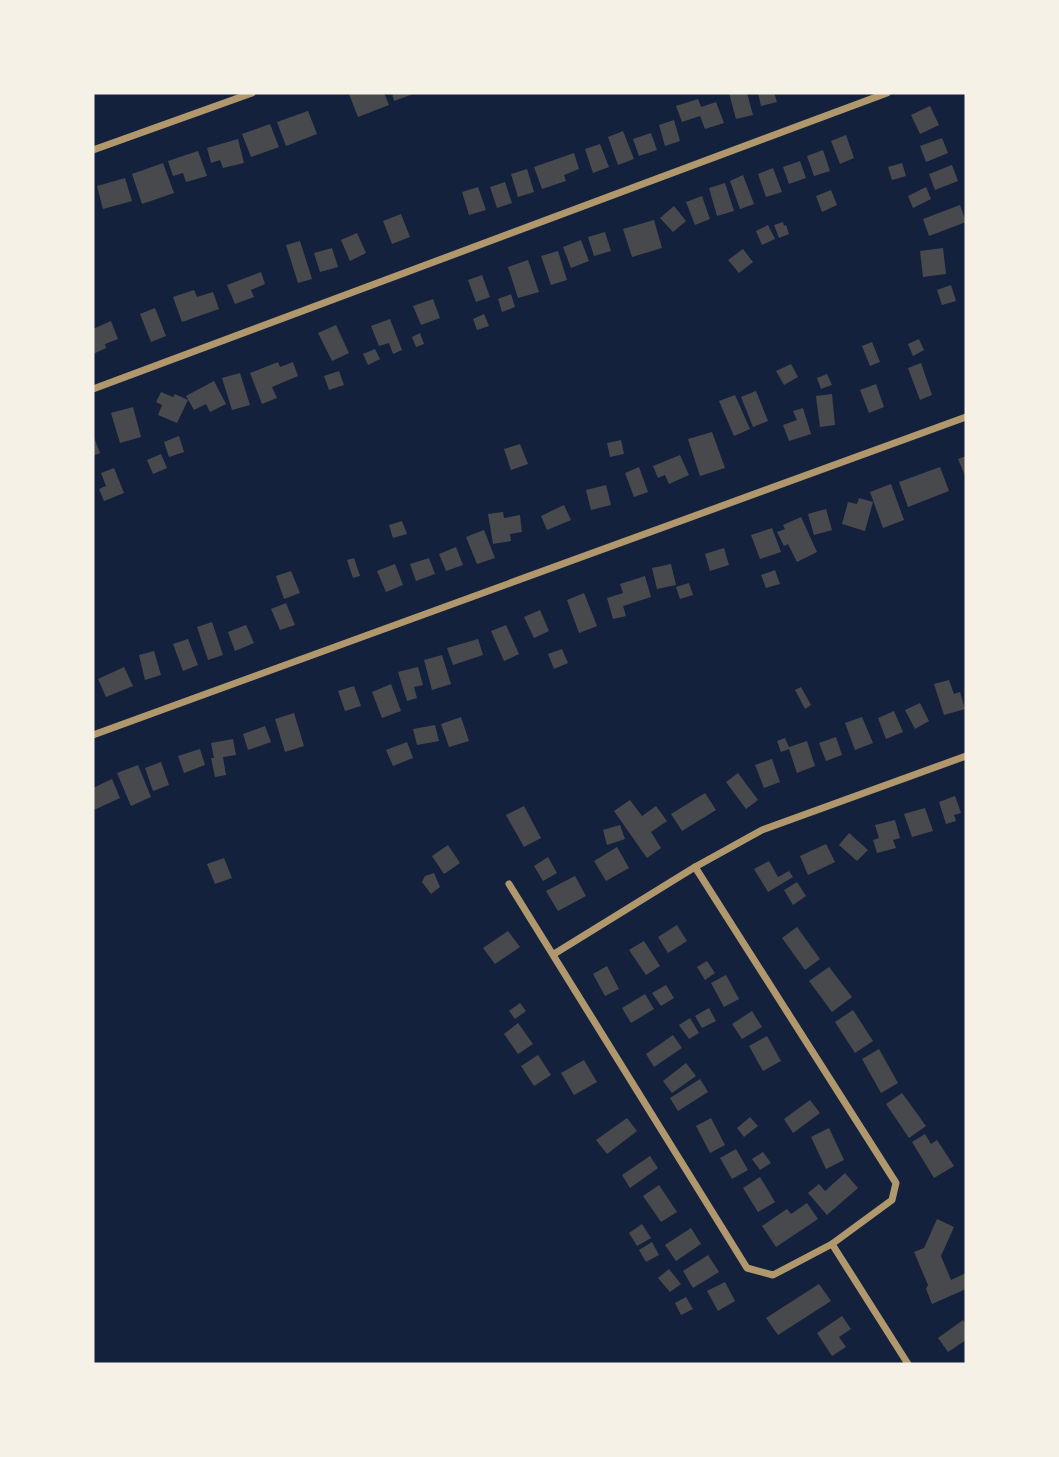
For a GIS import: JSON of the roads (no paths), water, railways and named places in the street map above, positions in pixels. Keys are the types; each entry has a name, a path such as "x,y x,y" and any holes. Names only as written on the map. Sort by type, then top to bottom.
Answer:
{"street":[{"path":"93,150 252,93"},
{"path":"93,389 887,93"},
{"path":"93,736 966,417"},
{"path":"554,954 695,867 762,830 966,755"},
{"path":"509,884 747,1268 773,1275 832,1244 892,1200 896,1183 695,867"},
{"path":"832,1244 908,1364"}]}
